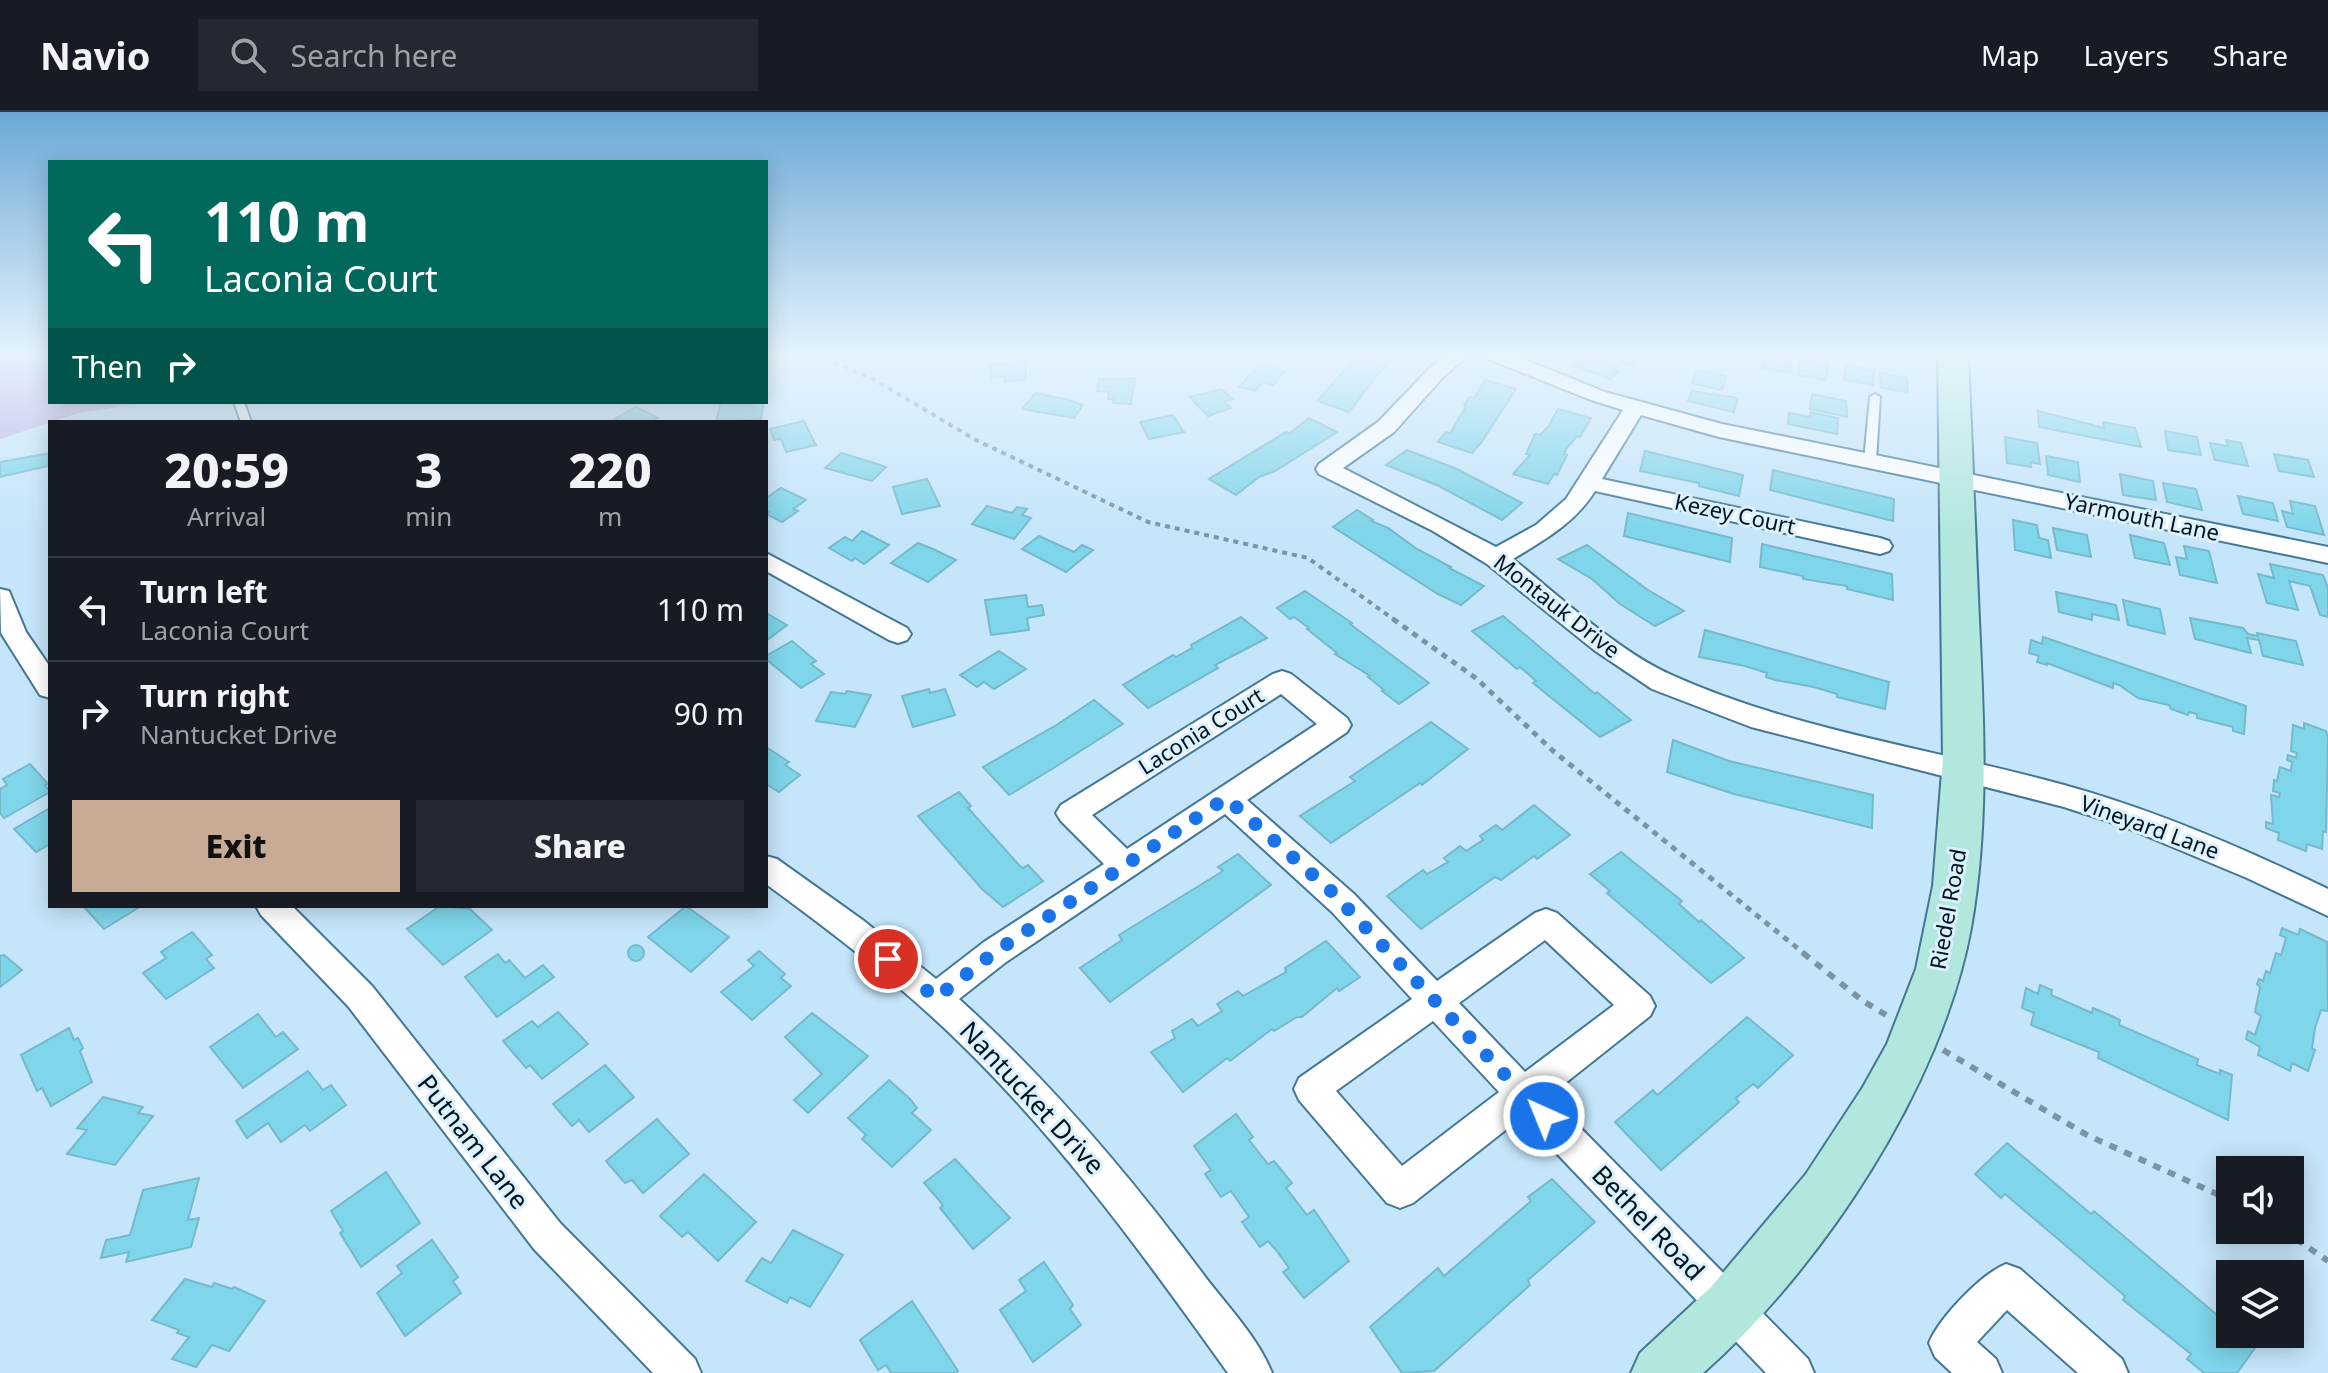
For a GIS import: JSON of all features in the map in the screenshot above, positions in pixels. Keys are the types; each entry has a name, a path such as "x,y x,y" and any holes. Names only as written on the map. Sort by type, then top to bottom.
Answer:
{"street":[{"name":"Montauk Drive","path":"1399,413 1386,427 1327,469 1496,558 1603,644 1661,682 1751,717 1965,770"},
{"path":"1496,558 1561,518 1590,483 1632,413"},
{"name":"Yarmouth Lane","path":"1654,413 1719,430 2328,555"},
{"name":"Riedel Road","path":"1660,1373 1731,1308 1820,1197 1882,1103 1916,1034 1938,972 1952,910 1961,840 1965,770 1955,413"},
{"name":"Kezey Court","path":"1590,483 1880,546"},
{"path":"768,562 898,634"},
{"path":"0,597 14,633 48,685"},
{"name":"Laconia Court","path":"936,998 995,952 1125,866 1226,798 1337,725 1282,681 1071,813 1125,866"},
{"name":"Vineyard Lane","path":"1965,770 2064,796 2188,839 2328,903"},
{"name":"Bethel Road","path":"1226,798 1319,879 1794,1373"},
{"name":"Nantucket Drive","path":"768,869 865,939 936,998 1015,1075 1087,1154 1161,1246 1252,1373"},
{"name":"Putnam Lane","path":"274,908 360,996 547,1236 681,1373"},
{"path":"1546,922 1638,1006 1400,1190 1311,1089 1436,1001 1546,922"},
{"path":"1982,1373 1949,1343 2006,1283 2108,1373"}],"lane":[{"path":"1870,461 1874,413"}],"path":[{"path":"932,413 1015,460 1148,522 1292,553 1316,563 1477,679 1552,750 1863,1001 2087,1135 2216,1194"},
{"path":"2303,1244 2328,1261"}],"shaded area":[{"path":"0,413 79,413 48,420 48,423 0,439"}],"building":[{"path":"626,413 648,413 658,418 654,420 613,420"},
{"path":"718,413 762,413 761,419 716,420"},
{"path":"1044,413 1078,413 1074,418"},
{"path":"1462,413 1501,413 1472,453 1438,442 1446,432 1450,434"},
{"path":"1556,413 1591,418 1580,437 1577,436 1566,449 1564,454 1567,455 1557,475 1554,474 1548,484 1513,474 1530,455 1526,454 1535,434 1540,435"},
{"path":"1789,413 1810,417 1811,413 1815,413 1838,418 1837,434 1788,424"},
{"path":"2038,413 2045,413 2104,428 2103,422 2135,428 2141,447 2039,427"},
{"path":"1173,415 1184,432 1149,439 1140,422"},
{"path":"1309,418 1337,432 1275,471 1259,477 1236,495 1209,479 1286,432 1289,434"},
{"path":"804,421 816,445 786,452 781,439 774,440 770,429"},
{"path":"2165,431 2197,437 2201,455 2168,450"},
{"path":"2005,437 2037,443 2040,464 2030,462 2031,467 2007,463"},
{"path":"2226,440 2241,443 2248,466 2215,460 2210,443 2228,446"},
{"path":"1407,450 1457,469 1522,503 1502,520 1439,486 1386,465"},
{"path":"1645,451 1743,475 1739,496 1699,486 1699,483 1640,471"},
{"path":"48,453 48,466 0,477 0,462"},
{"path":"841,453 886,467 872,481 825,468"},
{"path":"2274,454 2308,460 2314,477 2279,471"},
{"path":"2046,456 2078,462 2080,482 2048,475"},
{"path":"1773,470 1894,499 1893,521 1770,490"},
{"path":"2120,474 2153,481 2156,500 2123,495"},
{"path":"927,479 940,506 902,514 893,487"},
{"path":"2163,483 2196,489 2202,510 2167,502"},
{"path":"781,488 806,500 793,509 798,511 782,522 768,515 768,497"},
{"path":"2238,496 2273,503 2278,521 2243,514"},
{"path":"2290,501 2315,506 2324,535 2287,527 2282,511 2293,514"},
{"path":"987,506 1012,513 1017,507 1027,509 1022,515 1031,518 1014,539 972,524"},
{"path":"1357,510 1417,549 1484,586 1461,605 1438,594 1333,527"},
{"path":"1628,513 1732,538 1730,562 1624,536"},
{"path":"2013,520 2037,525 2039,538 2048,540 2051,558 2015,550"},
{"path":"2053,528 2087,535 2091,557 2057,550"},
{"path":"862,531 889,545 864,564 829,548 845,537 852,541"},
{"path":"2130,535 2164,543 2170,565 2135,558"},
{"path":"1039,536 1074,552 1082,545 1093,550 1066,572 1022,549"},
{"path":"918,543 956,560 928,582 891,563"},
{"path":"1762,544 1892,574 1893,600 1847,589 1847,586 1803,579 1803,576 1760,567"},
{"path":"1587,545 1648,590 1684,611 1655,626 1620,604 1592,579 1558,559"},
{"path":"2184,546 2209,551 2217,583 2180,575 2176,557 2187,559"},
{"path":"2270,564 2323,575 2328,588 2328,617 2320,615 2310,586 2289,581 2298,610 2267,603 2258,574 2274,578"},
{"path":"1305,591 1429,683 1399,704 1382,691 1370,676 1335,654 1309,628 1294,617 1290,619 1277,608"},
{"path":"2056,592 2116,605 2119,620 2092,614 2092,620 2059,612"},
{"path":"1026,595 1028,607 1042,605 1044,615 1027,618 1029,630 991,635 985,600"},
{"path":"2123,600 2160,609 2165,634 2128,625"},
{"path":"768,614 787,625 768,639"},
{"path":"1503,616 1595,694 1597,692 1631,720 1600,737 1533,683 1536,681 1520,667 1517,669 1472,631"},
{"path":"1241,617 1267,638 1215,665 1218,668 1148,708 1123,685 1173,655 1176,657 1192,648 1191,645"},
{"path":"2190,618 2243,628 2248,634 2296,641 2303,665 2263,656 2259,640 2247,638 2251,653 2195,639"},
{"path":"1705,630 1889,682 1885,709 1837,697 1837,694 1814,687 1775,680 1766,677 1767,673 1745,666 1699,657"},
{"path":"2043,637 2246,706 2244,734 2233,731 2233,727 2197,718 2197,714 2189,712 2188,715 2171,709 2169,705 2138,698 2119,685 2113,683 2113,688 2037,662 2039,656 2029,653 2031,640 2042,644"},
{"path":"792,641 816,661 811,664 824,674 801,688 768,661 768,655"},
{"path":"999,651 1026,669 994,689 984,682 977,687 960,675"},
{"path":"929,689 930,693 945,689 955,715 913,727 902,696"},
{"path":"847,691 871,695 855,727 816,721 831,692 845,694"},
{"path":"1094,700 1123,724 1009,795 983,767 1058,724"},
{"path":"1431,722 1468,749 1422,785 1420,783 1331,843 1300,816 1355,781 1350,777"},
{"path":"2304,723 2326,731 2328,737 2326,832 2323,831 2322,849 2307,844 2306,851 2278,840 2279,833 2266,828 2266,822 2273,824 2271,795 2279,797 2280,793 2273,791 2274,780 2277,781 2280,767 2291,771 2292,762 2287,760 2288,755 2296,758 2297,753 2291,751 2293,725 2304,729"},
{"path":"1673,740 1729,761 1873,795 1872,828 1734,794 1667,772"},
{"path":"768,748 789,762 785,765 800,775 779,792 768,785"},
{"path":"30,764 48,784 45,785 48,793 4,818 0,813 0,789 7,785 3,779"},
{"path":"959,792 971,806 968,808 1019,865 1023,868 1028,865 1043,881 1003,907 982,889 918,816"},
{"path":"1534,805 1570,835 1537,859 1534,856 1501,880 1495,877 1421,929 1387,896 1423,870 1427,874 1448,862 1444,858 1460,846 1466,851 1483,840 1480,836 1496,825 1502,830"},
{"path":"48,809 48,845 36,852 14,829"},
{"path":"1621,852 1682,901 1679,904 1744,958 1711,983 1607,893 1610,891 1590,874"},
{"path":"1238,854 1271,885 1110,1002 1080,968 1122,940 1119,935 1223,871 1218,867"},
{"path":"85,908 138,908 104,929"},
{"path":"437,908 460,908 470,909 492,930 443,965 407,929"},
{"path":"684,908 689,908 729,937 691,972 648,937"},
{"path":"2282,928 2298,935 2300,929 2327,942 2328,1011 2321,1010 2315,1028 2312,1048 2315,1050 2308,1071 2292,1063 2290,1071 2258,1055 2260,1047 2246,1039 2248,1031 2255,1035 2261,1016 2255,1012 2259,979 2263,981 2266,971 2270,973 2276,953 2281,955 2286,938 2280,935"},
{"path":"192,932 212,955 206,959 214,968 166,999 143,973 166,958 161,952"},
{"path":"1326,941 1360,977 1339,991 1337,988 1302,1017 1274,1031 1272,1029 1230,1061 1227,1058 1183,1092 1151,1052 1175,1038 1172,1031 1192,1019 1198,1026 1222,1011 1217,1004 1238,991 1243,996 1286,972 1285,968"},
{"path":"636,945 642,947 642,959 636,961 630,959 628,953 630,947"},
{"path":"759,951 785,974 781,978 791,986 752,1020 721,992 754,966 748,960"},
{"path":"498,954 505,963 509,960 525,978 543,965 554,977 497,1017 465,977"},
{"path":"4,955 22,970 0,987 0,956"},
{"path":"2040,985 2052,990 2051,995 2092,1013 2093,1008 2114,1017 2120,1020 2119,1025 2198,1059 2197,1065 2232,1075 2228,1120 2098,1058 2099,1052 2031,1025 2034,1013 2022,1008 2026,988 2038,994"},
{"path":"558,1012 588,1044 542,1079 530,1065 526,1068 503,1041 532,1021 538,1027"},
{"path":"812,1013 868,1056 808,1113 794,1100 822,1074 785,1037"},
{"path":"258,1014 276,1037 283,1032 298,1049 243,1088 210,1047"},
{"path":"1747,1017 1793,1055 1758,1088 1753,1084 1736,1098 1737,1104 1661,1170 1615,1122 1653,1090 1657,1095 1660,1093"},
{"path":"69,1028 74,1040 78,1038 83,1048 80,1051 92,1082 51,1106 42,1088 37,1091 21,1055"},
{"path":"605,1065 634,1097 589,1132 579,1120 572,1126 553,1104"},
{"path":"308,1071 323,1090 331,1085 346,1105 310,1131 305,1125 281,1142 268,1123 247,1138 236,1121"},
{"path":"889,1080 910,1099 917,1108 912,1113 931,1130 892,1167 862,1139 866,1135 848,1118"},
{"path":"103,1097 143,1107 138,1113 153,1116 115,1165 67,1154 87,1130 77,1128"},
{"path":"1236,1114 1253,1137 1249,1140 1268,1164 1274,1161 1292,1183 1286,1188 1307,1215 1314,1210 1349,1261 1304,1298 1283,1272 1289,1268 1276,1250 1268,1241 1260,1247 1242,1222 1249,1217 1231,1191 1221,1197 1205,1174 1211,1170 1194,1146"},
{"path":"657,1119 689,1154 643,1193 632,1180 625,1183 606,1161"},
{"path":"2007,1143 2091,1214 2094,1211 2216,1314 2216,1348 2255,1348 2237,1373 2204,1373 2187,1359 2191,1354 2123,1300 2125,1296 2005,1194 2001,1198 1975,1174"},
{"path":"955,1159 1010,1218 973,1249 924,1183"},
{"path":"386,1172 420,1223 361,1267 340,1233 343,1231 331,1211"},
{"path":"704,1174 756,1222 718,1261 688,1232 682,1237 660,1216"},
{"path":"199,1178 188,1220 199,1218 191,1247 126,1262 129,1252 101,1258 106,1240 130,1235 143,1190"},
{"path":"1552,1179 1595,1222 1528,1280 1530,1285 1434,1371 1402,1373 1370,1327 1438,1268 1444,1276 1531,1201 1528,1197"},
{"path":"793,1230 843,1255 810,1307 790,1297 787,1303 746,1281 762,1258 771,1263"},
{"path":"432,1240 458,1277 453,1281 461,1293 405,1336 377,1293 402,1273 397,1266"},
{"path":"1044,1262 1073,1305 1070,1309 1081,1325 1033,1362 1000,1310 1026,1291 1019,1280"},
{"path":"185,1279 212,1287 214,1283 234,1287 265,1301 229,1351 212,1345 196,1367 172,1359 189,1337 152,1320"},
{"path":"912,1301 958,1371 955,1373 891,1373 886,1365 878,1370 860,1340"}],"route":[{"path":"888,959 936,998 995,952 1226,798 1331,891 1544,1116"}]}
